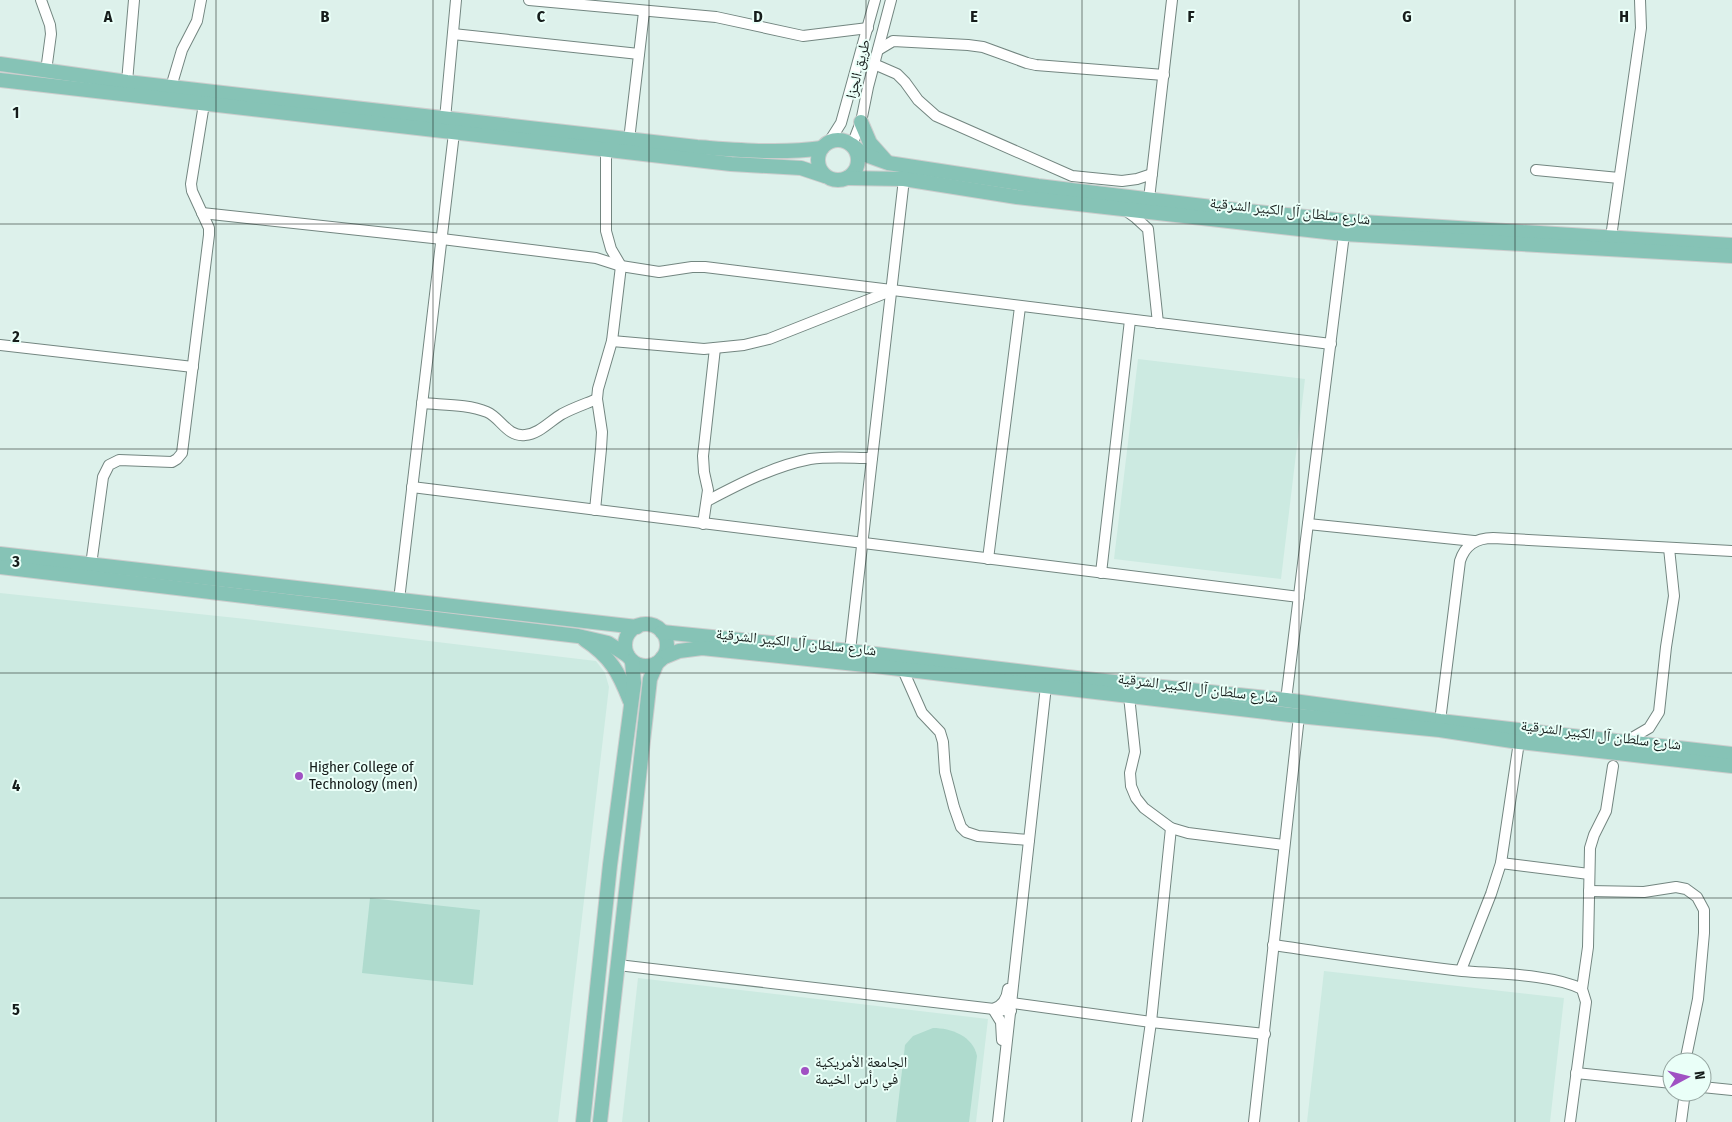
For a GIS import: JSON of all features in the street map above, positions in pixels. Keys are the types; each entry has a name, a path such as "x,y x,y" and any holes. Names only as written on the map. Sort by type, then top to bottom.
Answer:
{"main road":[{"path":"0,64 171,88 697,147 770,152 798,151 841,140 852,145 858,156 858,164 854,172 847,178 838,180 801,168 731,164 0,80"},
{"path":"861,122 870,142 888,164"},
{"path":"825,145 819,153 818,164 826,176"},
{"name":"شارع سلطان آل الكبير الشرقية","path":"852,145 863,154 888,164 1038,186 1149,199 1346,221 1732,245"},
{"name":"شارع سلطان آل الكبير الشرقية","path":"847,178 904,179 1017,197 1344,234 1732,256"},
{"path":"0,554 91,566 637,627"},
{"path":"0,567 578,636 608,643 645,666 660,660"},
{"path":"583,1122 610,865 634,683 630,658 626,649 627,636 643,624 650,625 662,632 667,645 650,679 600,1122"},
{"name":"شارع سلطان آل الكبير الشرقية","path":"662,632 1286,700 1440,721 1732,754"},
{"path":"578,636 598,649 612,662 621,677 631,704"},
{"name":"شارع سلطان آل الكبير الشرقية","path":"660,660 679,651 702,648 1299,716 1440,730 1519,742 1732,766"}],"street":[{"path":"41,0 50,25 51,34 46,71"},
{"path":"127,82 134,0"},
{"path":"171,88 182,50 198,21 201,0"},
{"path":"445,118 456,0"},
{"path":"529,0 644,12 716,17 803,36 868,28"},
{"name":"طريق الجزا","path":"825,145 842,123 875,0"},
{"name":"طريق الجزا","path":"852,145 861,122 891,0"},
{"path":"1149,199 1172,0"},
{"path":"1611,236 1641,28 1640,0"},
{"path":"629,140 644,12"},
{"path":"884,28 887,36 894,41 983,47 1026,63 1048,66 1164,75"},
{"path":"453,34 639,54"},
{"path":"878,50 894,41"},
{"path":"874,64 897,74 918,100 936,116 1072,176 1122,181 1152,174"},
{"path":"91,566 105,472 109,465 119,460 168,462 177,459 182,453 209,235 209,228 192,191 191,184 204,104"},
{"path":"399,600 454,133"},
{"path":"594,510 602,432 597,399 600,379 612,341 621,266 611,249 606,231 606,149"},
{"path":"1536,170 1619,178"},
{"path":"850,651 904,179"},
{"path":"1123,209 1148,229 1158,323"},
{"path":"1148,229 1162,213"},
{"path":"202,214 442,239 596,258 621,266 658,272 705,267 1331,344"},
{"path":"1286,700 1344,234"},
{"path":"612,341 692,349 744,345 769,339 891,291"},
{"path":"988,559 1020,307"},
{"path":"1101,573 1130,320"},
{"path":"0,345 193,367"},
{"path":"703,524 708,490 703,456 715,348"},
{"path":"422,403 473,408 490,413 510,431 525,435 536,432 561,415 597,399"},
{"path":"707,501 756,477 796,462 826,458 872,458"},
{"path":"412,487 1299,597"},
{"path":"1308,524 1474,541"},
{"path":"1440,721 1460,561 1462,553 1474,541 1493,538 1732,551"},
{"path":"1625,742 1649,728 1659,712 1674,596 1669,548"},
{"path":"903,670 922,713 937,727 942,737 945,772 961,827 966,832 978,836 1029,840"},
{"path":"998,1122 1046,686"},
{"path":"1129,696 1135,752 1130,773 1131,786 1136,798 1144,808 1171,828 1188,833 1284,845"},
{"path":"1254,1122 1299,716"},
{"path":"1461,970 1491,894 1500,863 1519,742"},
{"path":"1570,1122 1586,1002 1582,989 1588,947 1590,848 1606,811 1614,766"},
{"path":"1137,1122 1171,828"},
{"path":"1500,863 1589,874"},
{"path":"1589,891 1644,892 1676,887 1686,889 1697,897 1704,910 1704,933 1698,999 1687,1052"},
{"path":"1274,945 1461,970 1552,979 1570,983 1582,989"},
{"path":"993,1009 1005,1001 1010,978 1016,963"},
{"path":"618,965 993,1009 1011,1007 1265,1034"},
{"path":"993,1009 999,1017 1002,1027 1000,1055 1004,1073"},
{"path":"1576,1073 1662,1082"},
{"path":"1712,1088 1732,1090"},
{"path":"1681,1122 1683,1102"}],"shaded area":[{"path":"1138,359 1305,379 1281,579 1114,559"},
{"name":"Higher College of Technology (men)","path":"0,593 246,619 596,661 605,673 609,687 558,1122 0,1122"},
{"path":"370,898 480,910 473,985 362,973"},
{"path":"1324,971 1564,998 1550,1122 1307,1122"},
{"name":"الجامعة الأمريكية في رأس الخيمة","path":"638,978 988,1019 976,1122 622,1122"},
{"path":"933,1028 940,1028 960,1034 975,1049 977,1056 969,1122 896,1122 905,1045 913,1036"}],"place":[{"name":"Higher College of Technology (men)","path":"299,776"},
{"name":"الجامعة الأمريكية في رأس الخيمة","path":"805,1071"}]}
